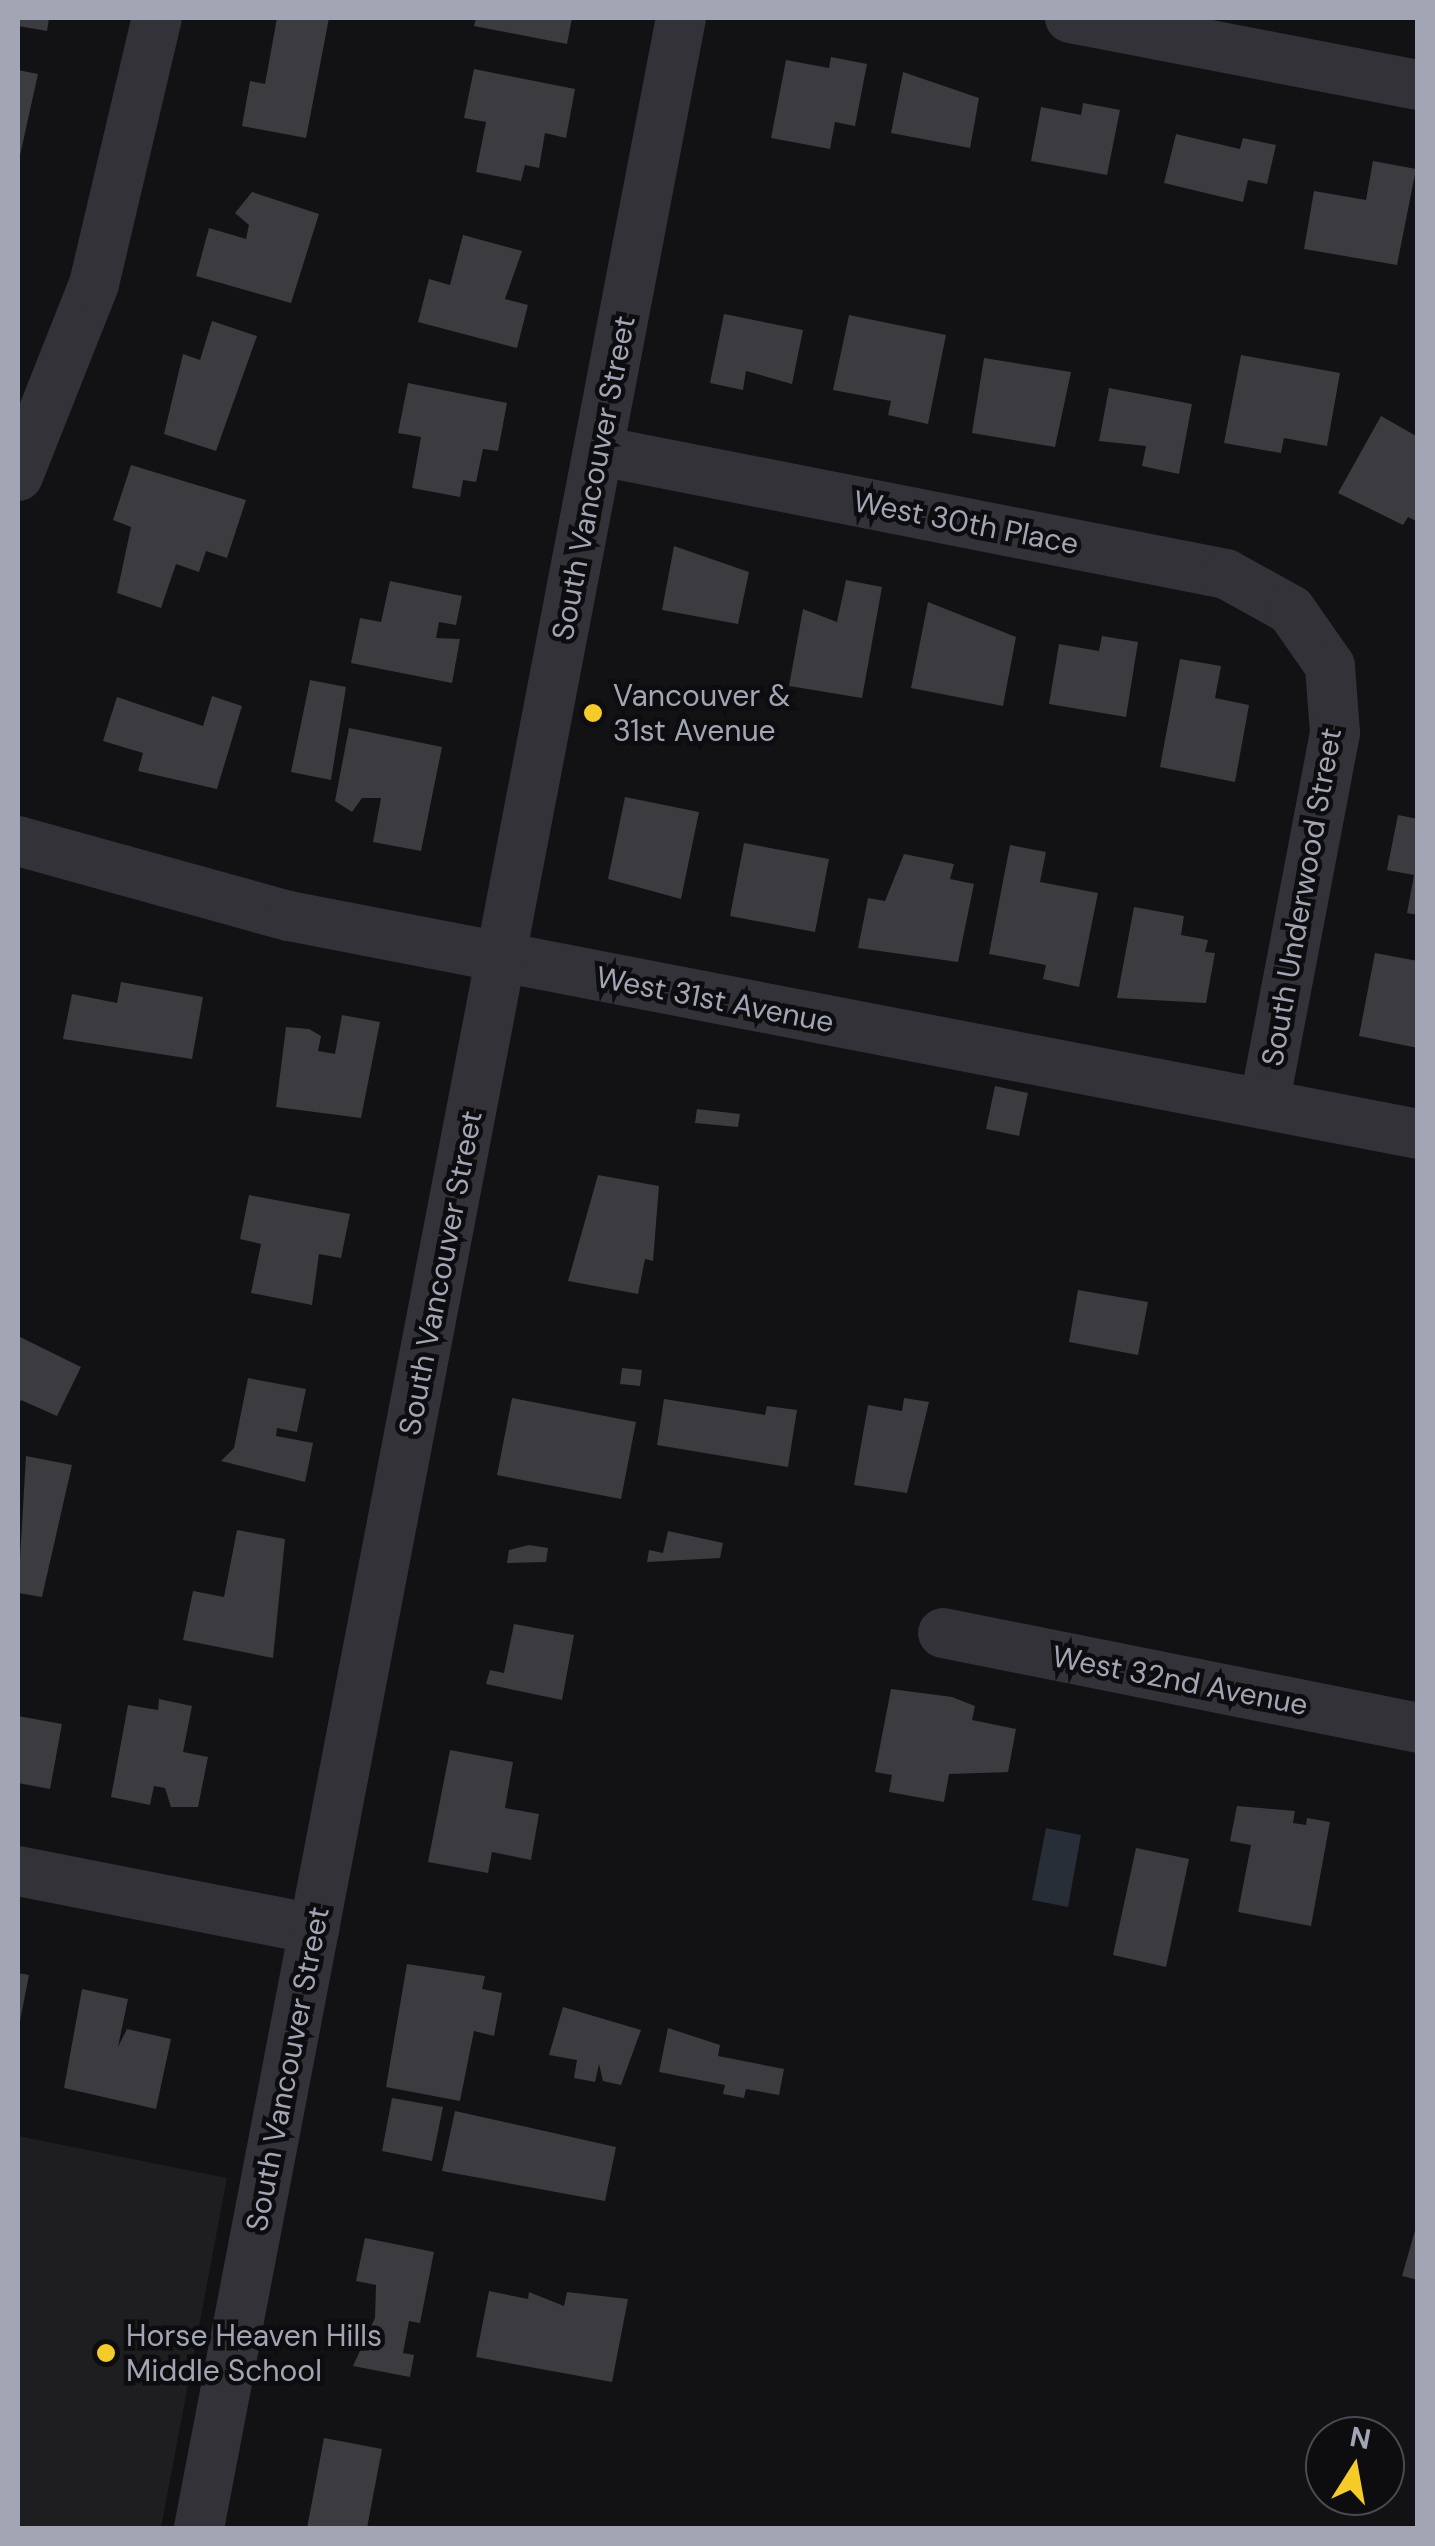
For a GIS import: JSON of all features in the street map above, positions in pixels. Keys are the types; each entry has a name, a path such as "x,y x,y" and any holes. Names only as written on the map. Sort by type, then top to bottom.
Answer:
{"street":[{"path":"18,476 94,284 156,18"},
{"name":"South Vancouver Street","path":"199,2528 681,18"},
{"path":"1070,18 1418,85"},
{"name":"West 30th Place","path":"600,451 1226,574 1291,610 1311,636"},
{"name":"South Underwood Street","path":"1264,1104 1335,733 1330,666 1311,636"},
{"name":"West 31st Avenue","path":"18,842 186,891 502,960 1418,1134"},
{"name":"West 32nd Avenue","path":"943,1634 1418,1728"},
{"path":"18,1871 314,1928"}],"shaded area":[{"path":"1046,1828 1081,1835 1068,1907 1032,1900"},
{"name":"Horse Heaven Hills Middle School","path":"18,2136 227,2178 161,2528 18,2528"}],"building":[{"path":"18,18 49,18 47,31 18,26"},
{"path":"277,18 329,18 306,138 242,126 250,81 265,84"},
{"path":"476,18 572,18 567,44 474,26"},
{"path":"831,57 867,64 855,126 835,122 830,149 771,138 786,60 829,68"},
{"path":"474,69 575,89 566,138 545,133 539,168 525,165 521,181 476,172 486,122 464,118"},
{"path":"18,70 38,74 19,160 18,160"},
{"path":"903,72 979,98 970,148 891,133"},
{"path":"1083,103 1120,110 1107,175 1031,161 1041,107 1081,115"},
{"path":"1176,134 1240,149 1243,138 1276,145 1267,184 1248,180 1243,202 1164,183"},
{"path":"1373,161 1416,169 1397,265 1304,249 1314,191 1366,200"},
{"path":"252,192 319,214 291,303 196,276 209,228 246,239 249,225 235,213"},
{"path":"463,235 522,251 505,299 528,305 517,348 418,322 429,279 450,285"},
{"path":"724,314 803,330 792,384 746,371 743,390 710,383"},
{"path":"849,315 946,335 928,424 888,415 891,401 833,390"},
{"path":"212,321 257,336 216,451 164,434 183,354 200,360"},
{"path":"1241,355 1340,373 1327,446 1284,438 1281,453 1224,443"},
{"path":"984,358 1071,372 1055,447 972,433"},
{"path":"408,383 507,403 498,451 483,449 476,482 463,480 460,497 412,488 421,437 398,433"},
{"path":"1109,388 1192,404 1179,474 1142,466 1146,446 1099,441"},
{"path":"1381,416 1418,437 1418,522 1408,517 1403,525 1338,493"},
{"path":"131,465 246,500 227,558 206,551 199,572 176,564 161,608 117,593 131,527 113,520"},
{"path":"674,546 749,572 738,624 662,610"},
{"path":"846,580 882,587 862,698 789,686 803,609 837,622"},
{"path":"390,581 462,596 456,625 439,622 436,638 460,639 452,683 351,663 360,618 381,622"},
{"path":"928,602 1016,637 1003,706 911,688"},
{"path":"1102,636 1138,642 1126,717 1049,704 1059,644 1099,651"},
{"path":"1180,659 1221,666 1215,698 1249,705 1235,782 1160,767"},
{"path":"310,680 346,687 331,780 291,772"},
{"path":"212,696 242,706 217,789 138,771 143,753 103,741 117,697 203,726"},
{"path":"349,728 442,747 421,851 373,842 381,798 362,798 352,812 335,801"},
{"path":"625,797 699,812 681,899 608,879"},
{"path":"1398,815 1418,819 1418,915 1407,913 1414,875 1387,870"},
{"path":"744,843 829,859 815,932 730,916"},
{"path":"1010,845 1046,852 1040,882 1098,893 1079,987 1043,979 1046,965 989,954"},
{"path":"904,854 954,864 950,879 974,884 958,962 858,948 868,898 885,901"},
{"path":"1134,907 1184,916 1181,935 1208,940 1205,952 1215,953 1206,1003 1117,998"},
{"path":"1375,953 1418,961 1418,1048 1359,1036"},
{"path":"121,982 203,997 192,1059 63,1039 72,994 117,1003"},
{"path":"342,1015 380,1022 361,1118 276,1107 286,1027 309,1029 321,1036 318,1051 335,1054"},
{"path":"995,1086 1028,1093 1019,1136 986,1129"},
{"path":"697,1109 740,1114 738,1127 695,1123"},
{"path":"598,1175 659,1186 653,1261 645,1259 638,1294 568,1281"},
{"path":"249,1195 350,1214 341,1258 319,1254 312,1305 251,1293 261,1244 240,1239"},
{"path":"1078,1290 1148,1302 1138,1355 1069,1342"},
{"path":"18,1336 81,1367 57,1416 21,1400 18,1406"},
{"path":"622,1368 642,1370 640,1386 620,1384"},
{"path":"248,1378 306,1389 297,1432 277,1428 276,1436 313,1443 305,1482 221,1461 234,1448"},
{"path":"512,1398 636,1422 621,1499 497,1475"},
{"path":"904,1398 929,1402 907,1493 854,1485 868,1405 902,1411"},
{"path":"664,1399 765,1415 767,1406 797,1410 788,1467 657,1445"},
{"path":"26,1456 72,1465 42,1597 18,1593"},
{"path":"237,1530 285,1539 273,1658 183,1640 193,1591 224,1597"},
{"path":"668,1531 723,1543 720,1558 647,1562 649,1550 663,1553"},
{"path":"529,1545 548,1548 546,1562 507,1563 509,1550"},
{"path":"514,1624 574,1635 562,1700 486,1684 490,1670 504,1673"},
{"path":"891,1689 952,1697 975,1706 972,1720 1016,1729 1008,1772 949,1774 944,1802 889,1792 892,1775 875,1772"},
{"path":"159,1699 192,1706 183,1752 208,1757 198,1807 171,1807 165,1788 154,1786 150,1805 111,1797 128,1705 158,1710"},
{"path":"18,1716 62,1724 50,1789 18,1783"},
{"path":"450,1750 513,1762 505,1808 539,1814 531,1860 492,1852 488,1873 428,1862"},
{"path":"1237,1806 1295,1811 1293,1823 1306,1825 1307,1818 1330,1822 1311,1926 1238,1912 1251,1845 1230,1841"},
{"path":"1136,1848 1189,1859 1166,1967 1113,1955"},
{"path":"407,1964 485,1976 482,1989 502,1993 494,2036 474,2031 460,2101 386,2087"},
{"path":"18,1973 29,1975 19,2026 18,2026"},
{"path":"82,1989 128,1999 118,2047 127,2029 171,2039 156,2109 64,2088"},
{"path":"563,2007 641,2030 621,2085 603,2081 599,2064 595,2082 574,2078 577,2060 549,2055"},
{"path":"668,2028 720,2045 718,2056 784,2069 779,2095 746,2089 744,2098 723,2094 725,2085 659,2072"},
{"path":"392,2098 443,2107 432,2161 382,2151"},
{"path":"455,2111 616,2147 605,2201 442,2171"},
{"path":"1418,2220 1418,2280 1402,2276"},
{"path":"365,2238 434,2252 420,2323 409,2321 403,2353 414,2355 410,2377 353,2366 375,2318 376,2285 356,2281"},
{"path":"489,2291 528,2299 529,2292 564,2306 567,2292 628,2299 612,2382 476,2357"},
{"path":"324,2438 382,2449 367,2528 307,2528"}],"place":[{"name":"Vancouver & 31st Avenue","path":"593,713"},
{"name":"Horse Heaven Hills Middle School","path":"106,2353"}]}
